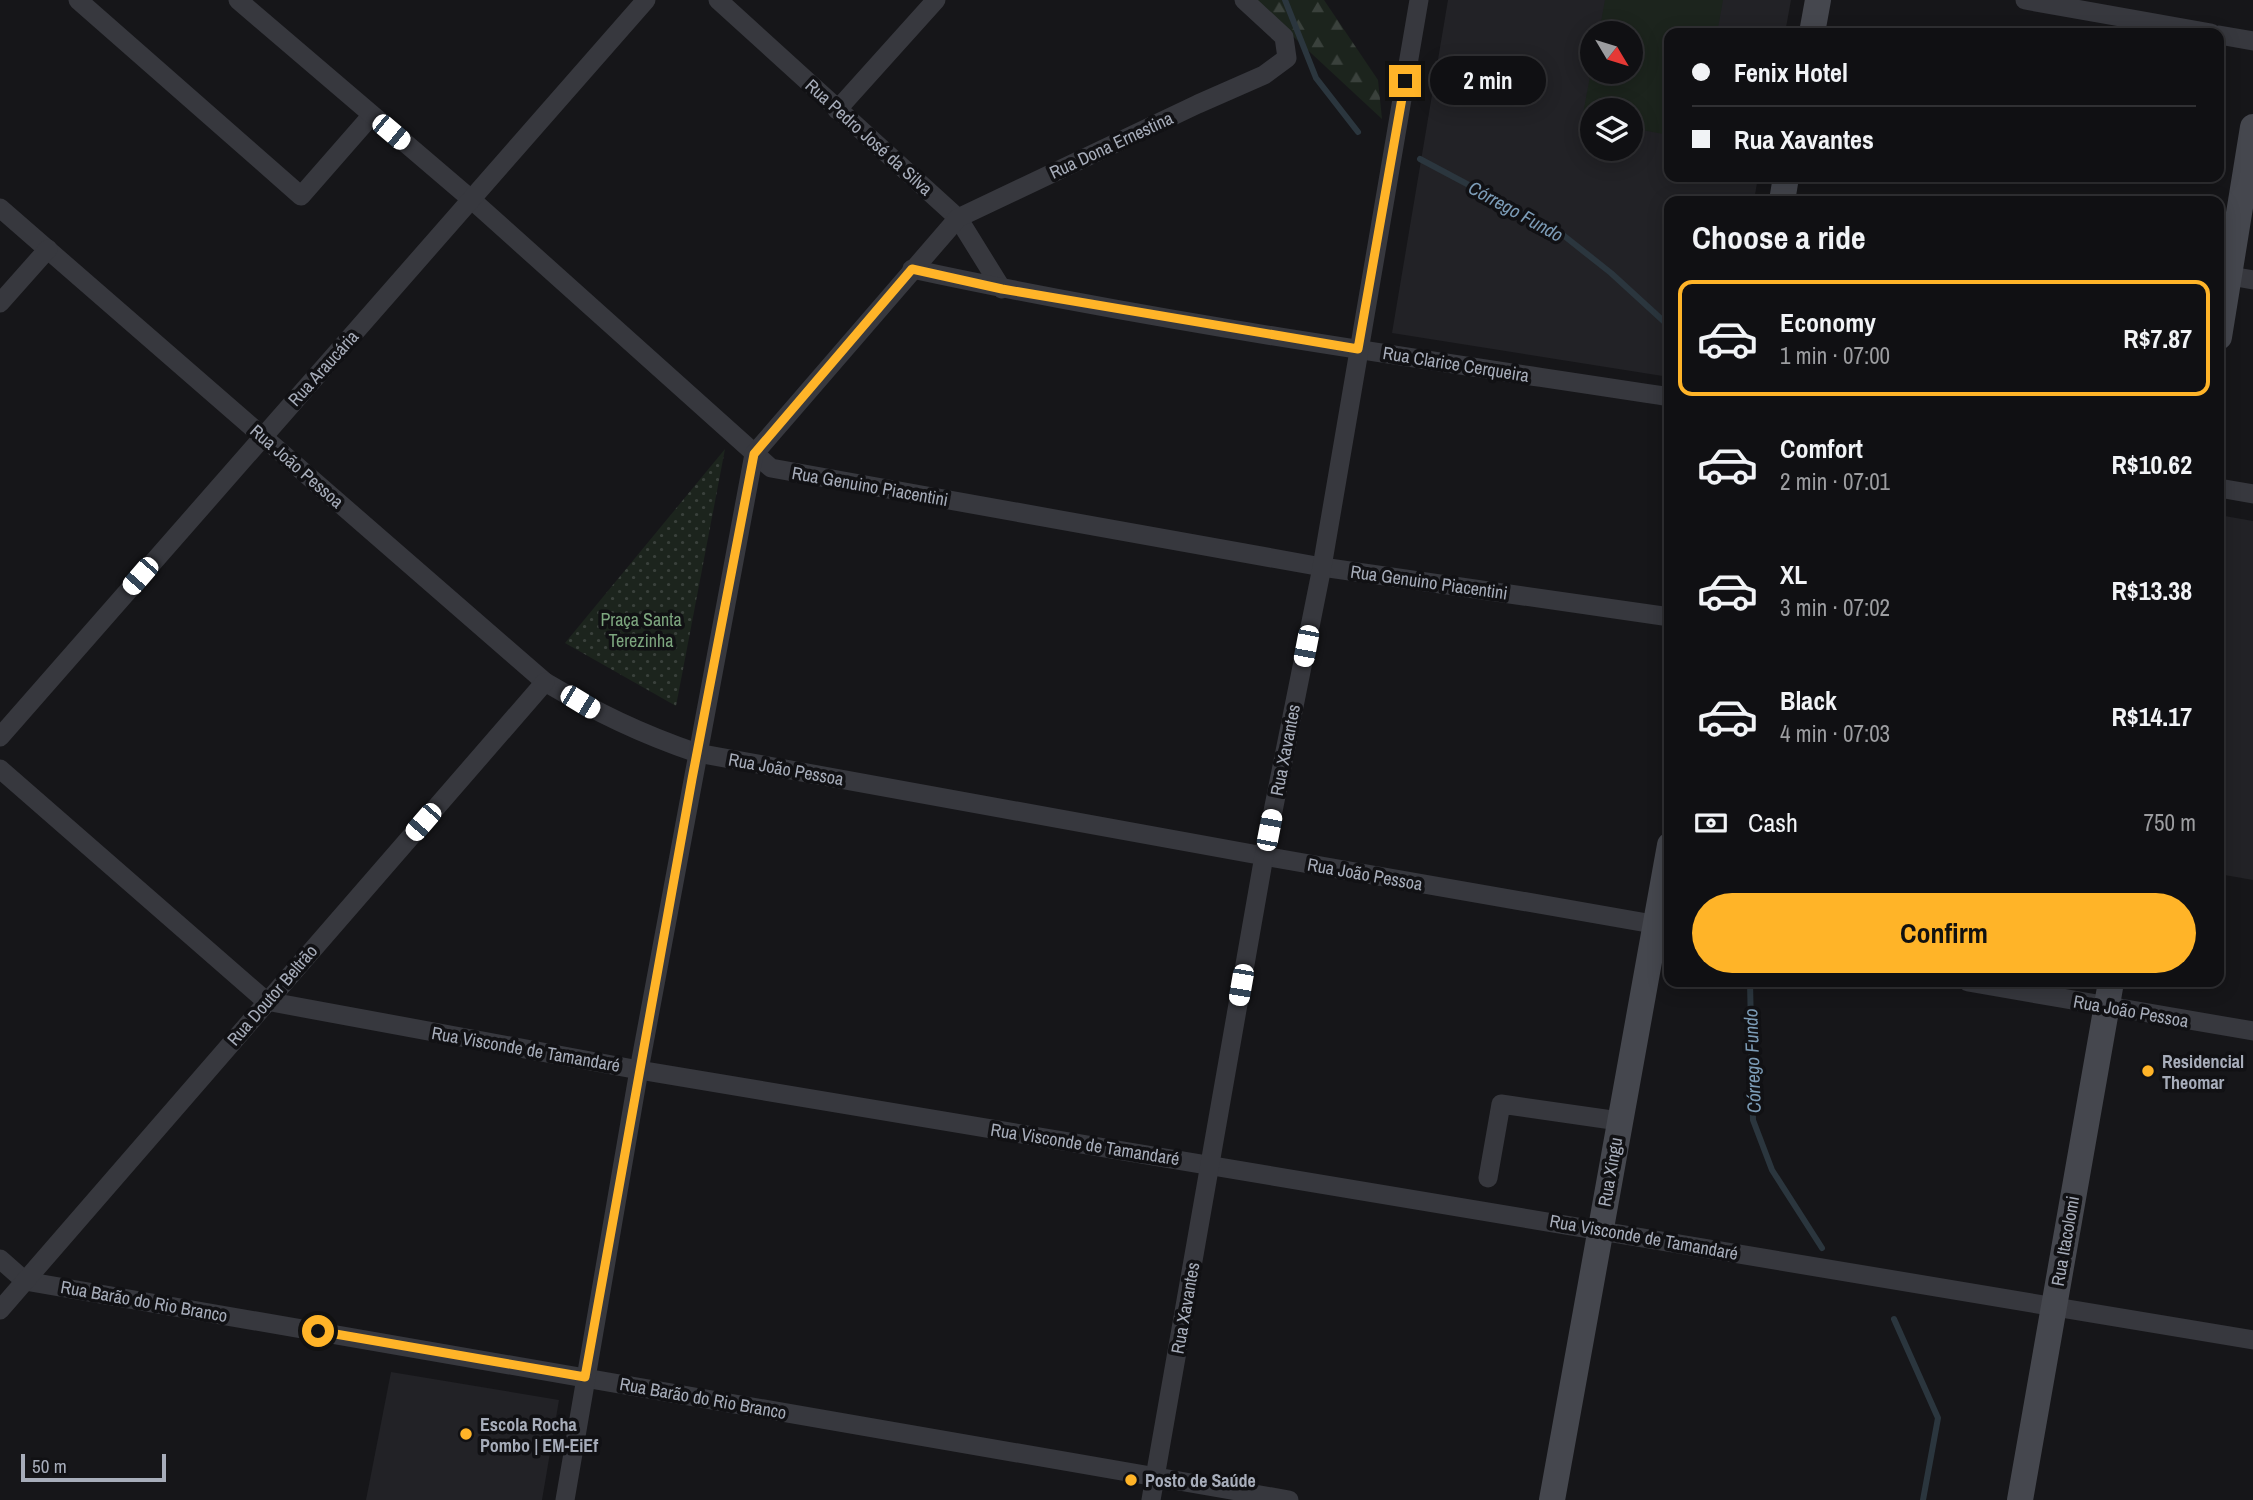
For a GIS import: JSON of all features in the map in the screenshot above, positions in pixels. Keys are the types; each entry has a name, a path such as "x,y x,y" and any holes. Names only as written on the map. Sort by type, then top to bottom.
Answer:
{"street":[{"path":"78,0 301,196 372,116"},
{"name":"Rua Genuino Piacentini","path":"238,0 472,200 771,468 1322,567 1664,616"},
{"name":"Rua Araucária","path":"0,737 646,0"},
{"name":"Rua Pedro José da Silva","path":"718,0 958,218 1002,289"},
{"path":"837,110 936,0"},
{"name":"Rua Dona Ernestina","path":"958,218 1264,75 1287,58 1284,37 1244,0"},
{"name":"Rua Xavantes","path":"1151,1500 1264,856 1322,567 1419,0"},
{"path":"1813,28 1818,0"},
{"path":"2025,0 2183,28"},
{"path":"2224,36 2253,41"},
{"path":"2224,317 2234,277 2253,127"},
{"name":"Rua João Pessoa","path":"0,208 545,682 597,713 653,738 697,753 1662,926"},
{"path":"565,1500 639,1070 754,454 958,218"},
{"path":"0,303 48,249"},
{"name":"Rua Clarice Cerqueira","path":"912,269 1002,289 1358,349 1664,396"},
{"path":"2224,489 2253,495"},
{"name":"Rua Doutor Beltrão","path":"0,1310 545,682"},
{"path":"0,769 266,1001"},
{"name":"Rua Xingu","path":"1552,1500 1619,1121 1662,926 1664,906"},
{"name":"Rua João Pessoa","path":"2022,987 2109,995 2253,1031"},
{"name":"Rua Itacolomi","path":"2020,1500 2109,995"},
{"name":"Rua Visconde de Tamandaré","path":"266,1001 639,1070 1599,1229 2053,1308 2253,1339"},
{"path":"1488,1178 1501,1104 1619,1121"},
{"path":"0,1259 25,1281"},
{"name":"Rua Barão do Rio Branco","path":"25,1281 1289,1500"}],"shaded area":[{"path":"1448,0 1791,0 1786,28 1664,28 1664,182 1757,182 1755,196 1664,196 1664,376 1392,333"},
{"path":"2224,516 2253,521 2253,880 2224,875"},
{"name":"Escola Rocha Pombo | EM-EiEf","path":"391,1372 559,1400 542,1500 366,1500"}],"green space":[{"path":"1254,0 1324,0 1378,80 1382,119"},
{"path":"1605,0 1723,0 1718,28 1664,28 1664,134 1643,130 1643,98 1586,98 1589,84 1643,84 1643,21 1601,21"},
{"name":"Praça Santa Terezinha","path":"725,449 676,706 565,643"}],"waterway":[{"name":"Córrego Fundo","path":"1285,0 1316,78 1358,132"},
{"name":"Córrego Fundo","path":"1420,159 1563,235 1611,273 1664,322"},
{"name":"Córrego Fundo","path":"1750,987 1753,1120 1772,1170 1822,1248"},
{"path":"1894,1319 1938,1418 1923,1500"}],"place":[{"name":"Residencial Theomar","path":"2148,1071"},
{"name":"Escola Rocha Pombo | EM-EiEf","path":"466,1434"},
{"name":"Posto de Saúde","path":"1131,1480"}],"route":[{"path":"318,1331 585,1377 692,779 754,454 912,269 1002,289 1358,349 1405,81"}]}
